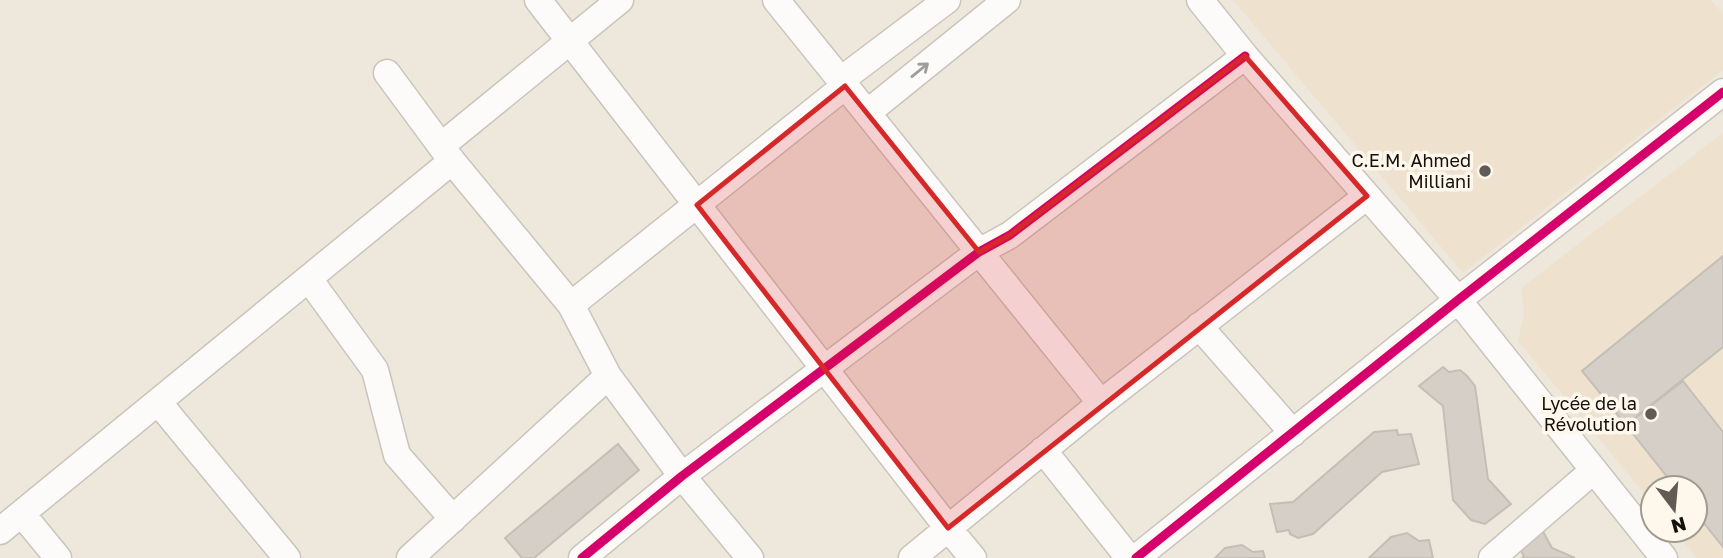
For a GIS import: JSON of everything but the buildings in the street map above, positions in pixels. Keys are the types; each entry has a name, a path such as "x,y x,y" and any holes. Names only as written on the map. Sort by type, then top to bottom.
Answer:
{"street":[{"path":"538,0 973,558"},
{"path":"0,531 309,279 570,41 620,0"},
{"path":"776,0 1101,403"},
{"path":"571,305 947,0"},
{"path":"867,113 1007,0"},
{"path":"1200,0 1245,56 1458,300 1664,558"},
{"path":"582,558 682,476 979,252 1010,235 1245,56"},
{"path":"387,73 446,154 571,305 608,376 682,476 750,558"},
{"path":"1136,558 1723,92"},
{"path":"912,558 1101,403 1367,196"},
{"path":"309,279 375,370 397,455 453,519"},
{"path":"1199,326 1293,433"},
{"path":"410,558 608,376"},
{"path":"158,402 287,558"},
{"path":"1043,450 1129,558"},
{"path":"1492,558 1594,470"},
{"path":"22,514 58,558"}],"highlighted area":[{"path":"1245,56 1367,196 948,528 697,205 845,86 979,252 1010,235"}],"shaded area":[{"name":"C.E.M. Ahmed Milliani","path":"1233,0 1711,0 1723,14 1723,70 1463,273"},
{"name":"Lycée de la Révolution","path":"1723,133 1723,558 1697,558 1686,544 1709,544 1709,474 1639,474 1639,487 1518,341 1524,314 1521,288"}],"cycle path":[{"path":"582,558 682,476 979,252 1010,235 1245,56"},
{"path":"1136,558 1723,92"}],"place":[{"name":"C.E.M. Ahmed Milliani","path":"1485,171"},
{"name":"Lycée de la Révolution","path":"1651,414"}]}
